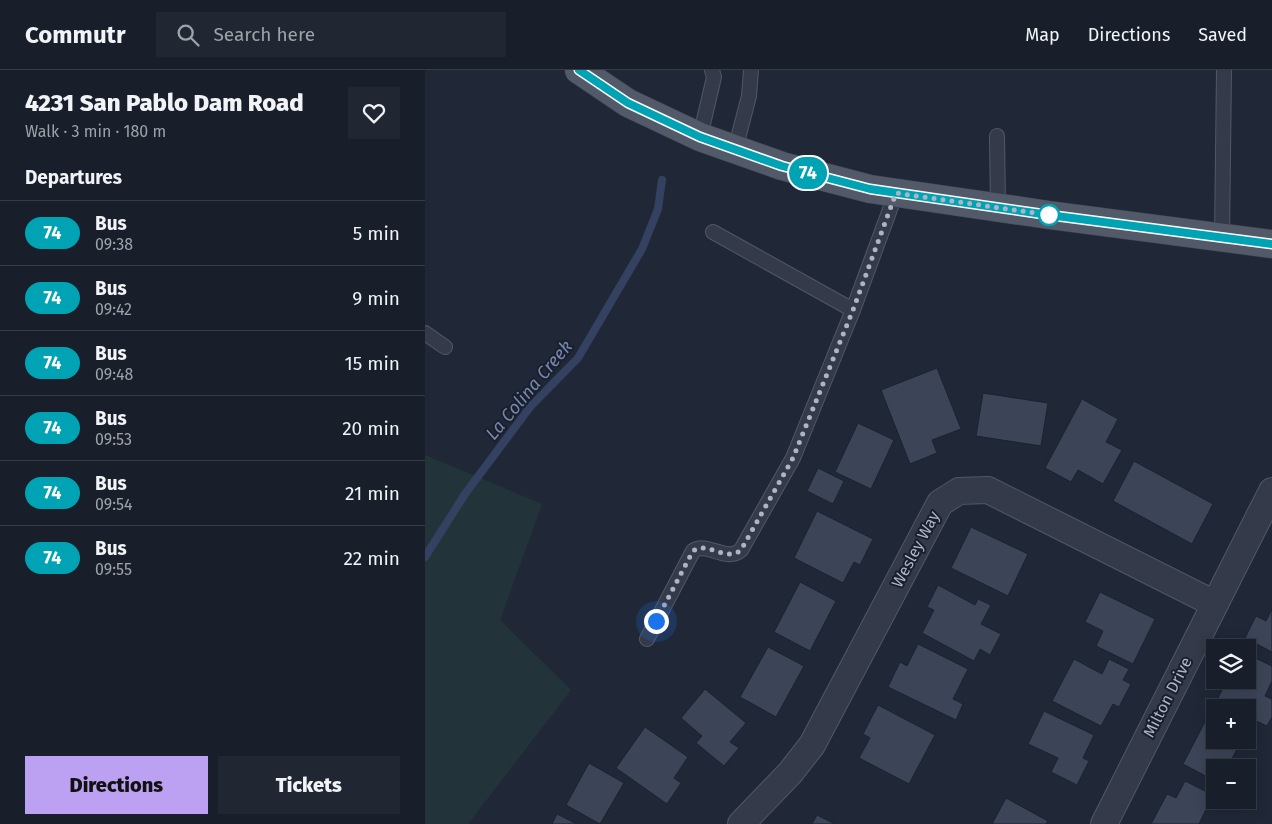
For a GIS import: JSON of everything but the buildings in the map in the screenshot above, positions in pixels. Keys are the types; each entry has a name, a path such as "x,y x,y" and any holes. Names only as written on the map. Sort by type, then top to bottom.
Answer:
{"main road":[{"path":"579,70 628,103 700,137 782,166 870,189 1272,244"}],"street":[{"name":"Wesley Way","path":"741,824 790,773 812,745 940,503 959,491 988,490 1215,604"},
{"name":"Milton Drive","path":"1103,824 1272,491"}],"lane":[{"path":"700,137 714,77 713,70"},
{"path":"735,150 749,96 751,70"},
{"path":"1222,238 1224,70"},
{"path":"997,136 998,208"},
{"path":"647,639 693,551 702,548 729,554 741,550 793,458 853,310 896,193"},
{"path":"713,232 853,310"},
{"path":"425,333 445,347"}],"shaded area":[{"path":"425,455 542,504 500,620 571,690 468,824 425,824"}],"waterway":[{"name":"La Colina Creek","path":"425,557 465,494 530,407 578,358 642,249 658,209 662,180"}],"bus line":[{"name":"74","path":"579,70 628,103 700,137 782,166 870,189 1272,244"}],"route":[{"path":"656,621 693,551 702,548 729,554 741,550 793,458 853,310 896,193 1049,215"}]}
